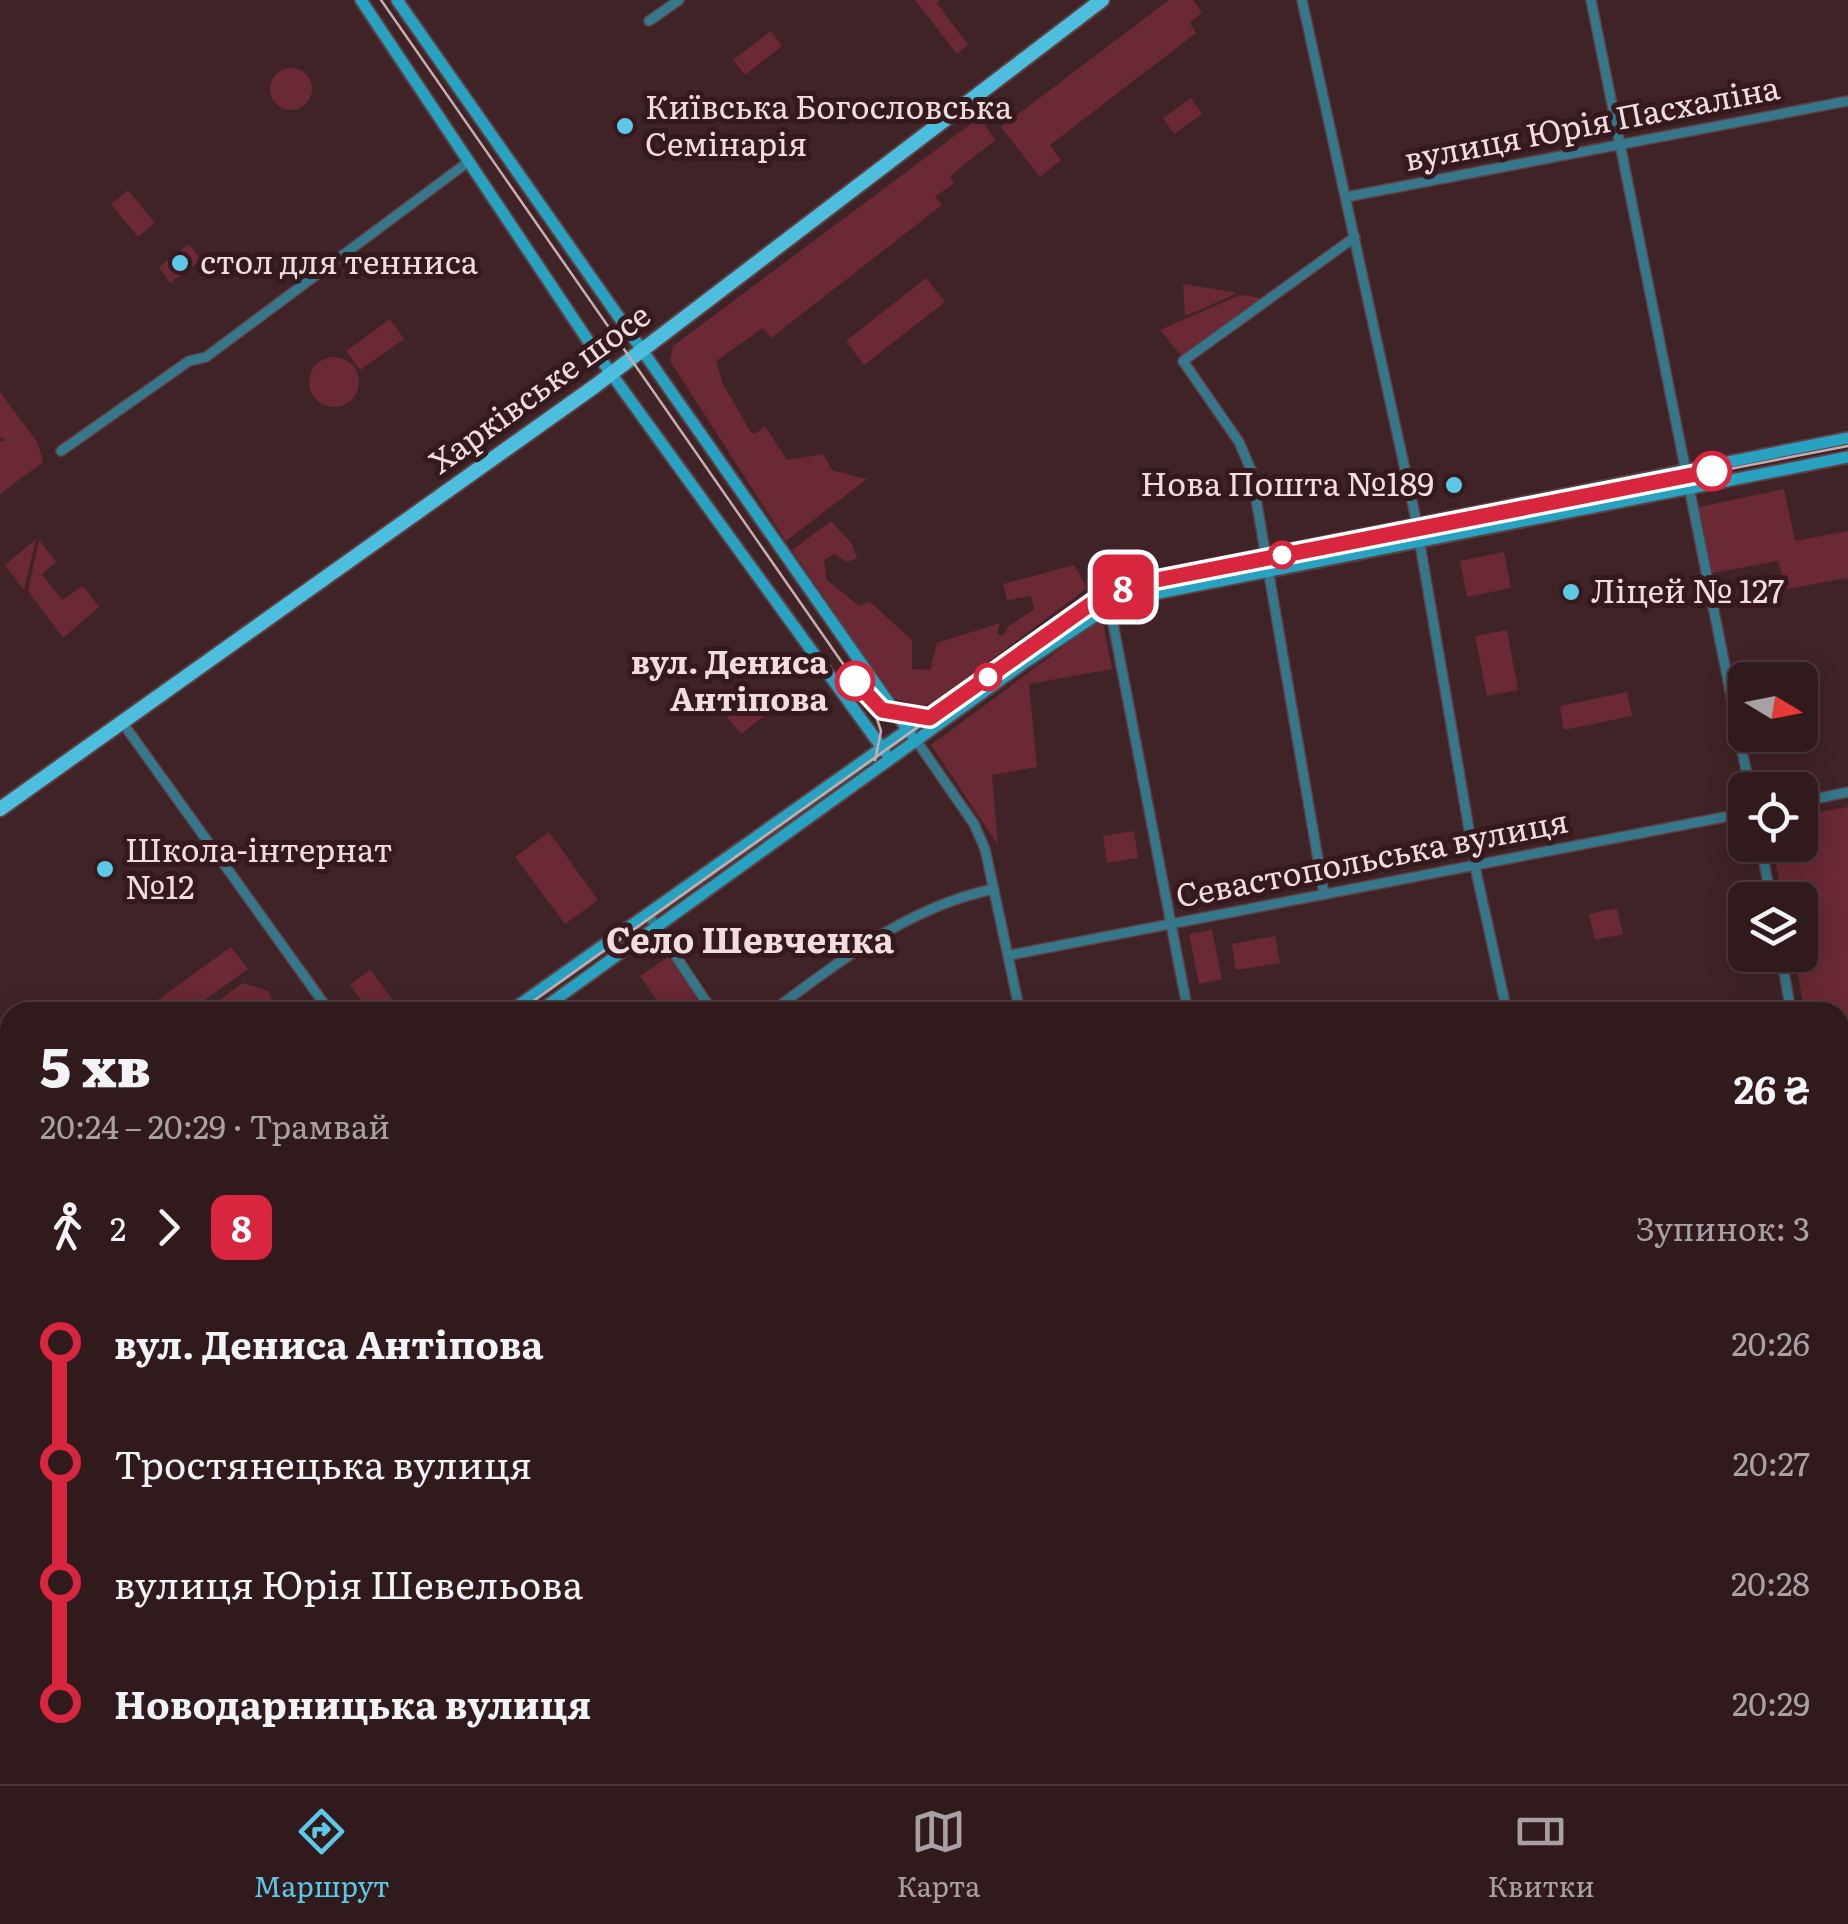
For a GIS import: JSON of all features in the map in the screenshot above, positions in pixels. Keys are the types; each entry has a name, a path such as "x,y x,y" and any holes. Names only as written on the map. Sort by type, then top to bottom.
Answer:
{"main road":[{"name":"Харківське шосе","path":"0,810 612,374 1102,0"}],"street":[{"path":"360,0 612,374 890,759"},
{"path":"397,0 974,824 994,890 1018,1002"},
{"path":"649,21 679,0"},
{"path":"1302,0 1417,522 1475,862 1505,1002"},
{"path":"1591,0 1746,772"},
{"name":"вулиця Юрія Пасхаліна","path":"1346,197 1848,101"},
{"path":"61,451 189,360 206,357 468,162"},
{"path":"1324,894 1250,470 1238,442 1183,361 1355,237"},
{"path":"523,1002 1100,590 1128,580 1264,552 1848,438"},
{"path":"552,1002 1108,606 1267,570 1848,458"},
{"path":"1100,590 1108,606 1186,1002"},
{"path":"122,722 323,1002"},
{"path":"1818,798 1848,792"},
{"name":"Севастопольська вулиця","path":"1010,955 1728,816"},
{"path":"784,1002 866,942 960,896 994,890"},
{"path":"647,913 706,1002"},
{"path":"1783,972 1789,1002"}],"shaded area":[{"path":"915,0 940,0 937,3 968,45 957,54"},
{"path":"1169,0 1193,0 1202,13 1190,23 1196,33 1050,145 1061,160 1040,177 1001,127"},
{"path":"771,31 782,46 745,75 733,60"},
{"path":"291,68 306,74 312,89 306,104 291,110 276,104 270,89 276,74"},
{"path":"1191,98 1202,114 1174,134 1163,118"},
{"path":"980,117 995,140 950,176 954,183 935,197 942,205 771,338 763,328 716,361 723,384 750,431 755,434 765,426 787,460 823,454 832,470 867,479 786,541 670,361 673,346"},
{"path":"128,190 155,223 138,237 111,204"},
{"name":"стол для тенниса","path":"189,244 201,260 170,283 159,267"},
{"path":"926,278 945,302 864,365 846,341"},
{"path":"1183,284 1238,293 1185,316"},
{"path":"1240,295 1263,298 1183,358 1160,330"},
{"path":"390,319 404,339 360,370 346,351"},
{"path":"334,357 352,364 359,382 352,400 334,407 316,400 309,382 316,364"},
{"path":"0,392 38,443 43,462 0,494 0,442 6,440 0,437"},
{"path":"1784,489 1795,541 1848,531 1848,578 1786,589 1778,561 1712,573 1699,507"},
{"path":"831,521 852,544 857,558 847,562 834,554 824,560 827,580 859,606 870,602 912,640 912,669 930,670 937,643 1000,623 997,634 1003,636 1008,627 1034,609 1031,596 1007,600 1003,584 1074,565 1087,588 936,701 922,707 893,698 792,550"},
{"path":"36,539 24,590 5,565"},
{"path":"39,540 56,562 42,574 62,600 83,586 99,607 63,638 28,591"},
{"path":"1504,552 1511,588 1467,597 1460,561"},
{"path":"1102,618 1112,669 1029,684 1037,767 992,775 998,845 931,745"},
{"path":"1507,630 1518,690 1487,696 1475,636"},
{"path":"747,690 764,716 741,734 721,709"},
{"path":"1627,692 1632,716 1564,730 1560,706"},
{"path":"1848,807 1848,1002 1803,1002 1797,972 1818,972 1818,882 1779,882 1775,862 1818,862 1818,812"},
{"path":"1134,831 1138,858 1107,863 1103,836"},
{"path":"549,832 598,900 565,924 515,857"},
{"path":"1617,908 1623,934 1595,940 1589,914"},
{"path":"1212,930 1222,979 1199,984 1189,934"},
{"path":"1275,936 1280,963 1236,970 1232,944"},
{"path":"231,947 248,969 202,1002 155,1002"},
{"path":"669,956 700,1002 658,1002 640,976"},
{"path":"370,970 394,1002 363,1002 350,985"},
{"path":"243,983 268,991 273,1002 217,1002"}],"tram line":[{"path":"381,0 873,707 881,731 875,760"},
{"path":"532,1002 1103,595 1140,583 1848,446"},
{"name":"8","path":"855,681 882,710 903,717 930,718 1103,595 1126,586 1712,471"},
{"path":"869,700 897,716 929,718"}],"place":[{"name":"Київська Богословська Семінарія","path":"625,126"},
{"name":"стол для тенниса","path":"180,263"},
{"name":"Нова Пошта №189","path":"1454,485"},
{"name":"Ліцей № 127","path":"1571,592"},
{"name":"вул. Дениса Антіпова","path":"855,681"},
{"name":"Школа-інтернат №12","path":"105,869"}],"district":[{"name":"Село Шевченка","path":"750,941"}]}
